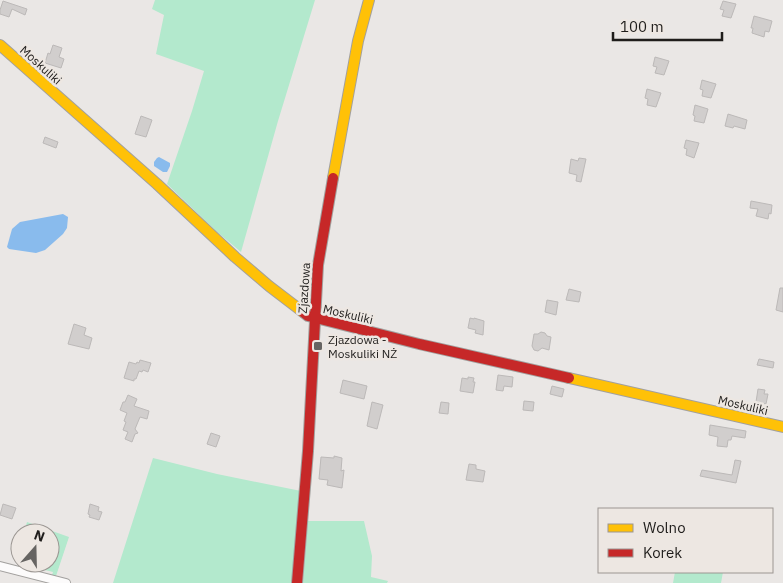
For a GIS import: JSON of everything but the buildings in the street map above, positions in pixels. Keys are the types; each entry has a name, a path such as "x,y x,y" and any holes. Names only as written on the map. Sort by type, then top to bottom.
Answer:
{"street":[{"name":"Zjazdowa","path":"297,583 320,253 358,41 369,0"},
{"name":"Moskuliki","path":"0,45 269,286 304,314 314,319 783,427"},
{"path":"0,566 66,583"}],"green space":[{"path":"155,0 315,0 241,252 167,184 204,71 156,54 164,15 152,9"},
{"path":"153,458 217,474 301,491 293,583 113,583"},
{"path":"308,521 364,521 372,556 371,577 388,581 387,583 303,583"},
{"path":"60,534 69,537 60,564"},
{"path":"675,573 723,573 721,583 673,583"}],"water":[{"path":"159,157 170,163 167,172 163,172 154,166 154,162"},
{"path":"63,214 68,217 67,228 45,250 36,253 9,249 7,247 12,229 20,222"}],"traffic: slow":[{"path":"333,178 358,41 369,0"},
{"path":"0,45 157,184 235,257 303,312"},
{"path":"569,378 783,427"}],"traffic: jam":[{"path":"297,583 308,451 318,265 333,178"},
{"path":"303,312 308,316 419,344 569,378"}],"place":[{"name":"Zjazdowa - Moskuliki NŻ","path":"318,346"}]}
